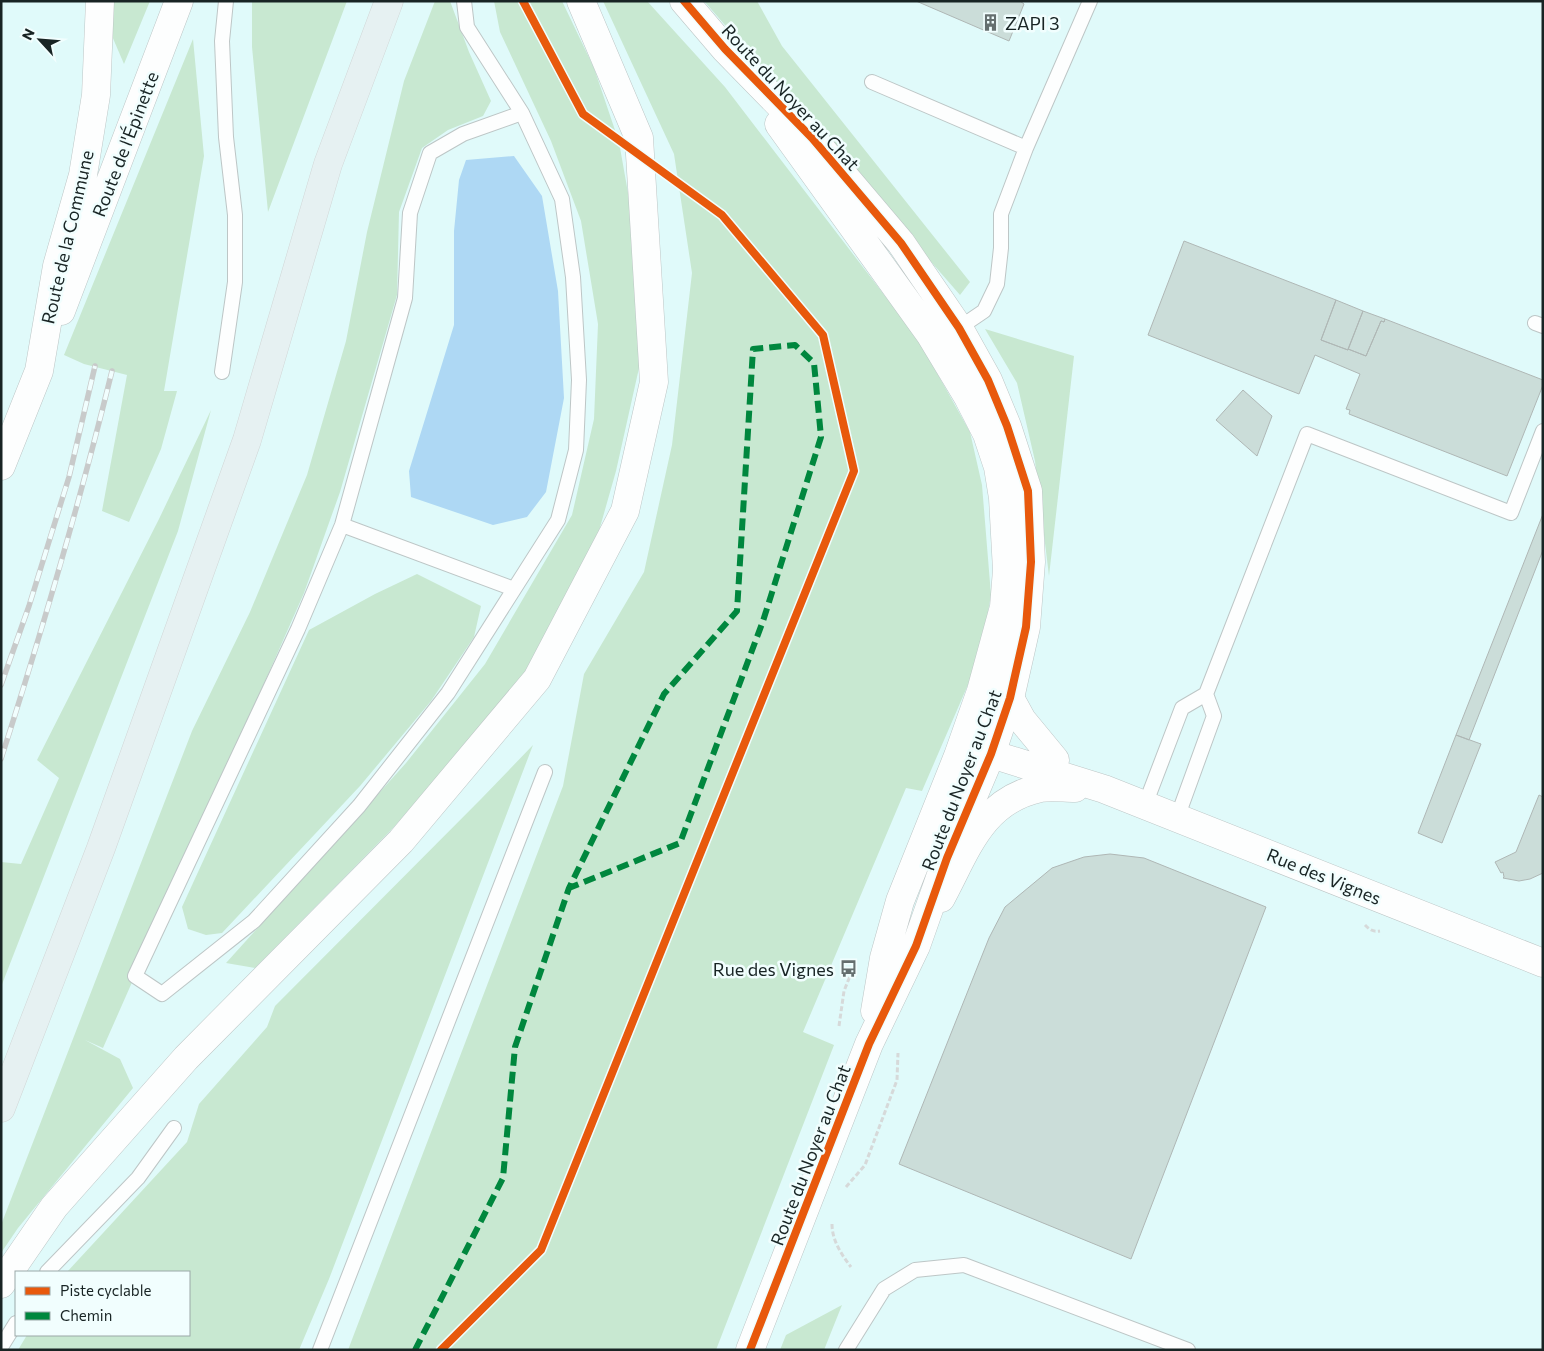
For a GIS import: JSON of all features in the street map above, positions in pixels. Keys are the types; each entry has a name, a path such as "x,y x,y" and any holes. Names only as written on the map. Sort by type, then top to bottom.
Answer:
{"main road":[{"path":"1,1108 101,848 243,449 328,164 389,1"}],"street":[{"name":"Route de la Commune","path":"1,466 38,371 56,266 83,175 96,95 100,1"},
{"name":"Route de l'Épinette","path":"38,371 180,1"},
{"path":"1,1284 54,1207 179,1066 401,841 537,679 625,511 654,382 639,138 581,1"},
{"name":"Route du Noyer au Chat","path":"684,1 725,49 812,138 901,243 950,327 988,380 1008,426 1028,491 1031,562 1026,627 1010,698 900,901 884,958 869,1044"},
{"name":"Route du Noyer au Chat","path":"725,49 930,334 968,397 987,434 998,467 1004,498 1007,570 1004,607 981,691 981,750 947,858 916,946 869,1044 750,1350"},
{"name":"Rue des Vignes","path":"1010,698 1022,720 1055,760 1104,789"},
{"name":"Rue des Vignes","path":"981,750 1055,760"},
{"name":"Rue des Vignes","path":"981,750 1104,789 1543,963"},
{"name":"Rue des Vignes","path":"916,946 979,827 992,812 1012,798 1042,788 1104,789"}],"lane":[{"path":"222,372 235,272 235,215 226,137 222,41 226,1"},
{"path":"464,1 467,27 522,113 562,200 573,278 579,380 576,450 558,520 448,693 359,806 254,920 162,994 135,976 298,628 342,524 405,298 410,213 430,153 464,134 522,113"},
{"path":"950,327 984,311 997,284 1001,248 1001,214 1026,148 1090,1"},
{"path":"872,82 1026,148"},
{"path":"826,190 857,212 924,303"},
{"path":"1145,805 1182,708 1206,694 1307,434 1511,514 1543,431"},
{"path":"342,524 514,589"},
{"path":"1177,818 1214,716 1206,694"},
{"path":"320,1350 545,772"},
{"path":"48,1271 138,1178 174,1128"},
{"path":"846,1350 884,1289 915,1270 964,1265 1188,1350"},
{"path":"1,1347 15,1324"}],"path":[{"path":"1357,922 1366,926 1368,930 1389,934"},
{"path":"839,1026 844,991 851,973"},
{"path":"842,1192 864,1165 897,1080 898,1052"},
{"path":"832,1218 832,1236 844,1258 851,1266"}],"shaded area":[{"path":"1,1 1543,1 1543,1350 1,1350"}],"green space":[{"path":"97,1 150,1 124,64"},
{"path":"252,1 347,1 268,212 252,47"},
{"path":"435,1 450,1 469,52 491,101 483,116 448,130 422,148 399,212 397,295 340,492 304,593 103,1048 85,1040 120,1059 133,1088 18,1228 1,1253 1,1225 192,731 250,612 307,475 346,341 367,232 404,81"},
{"path":"494,1 562,1 594,68 619,142 642,272 639,368 616,471 595,545 532,664 479,730 393,828 255,968 226,963 406,763 485,664 572,515 594,419 598,324 581,221 551,141 500,32"},
{"path":"603,1 647,1 725,87 918,339 970,432 982,485 991,595 980,657 922,791 906,788 803,1032 834,1045 716,1350 348,1350 563,786 584,674 644,572 672,445 692,273 674,154"},
{"path":"704,1 757,1 782,46 970,282 960,295"},
{"path":"193,39 204,156 164,391 177,391 161,449 129,522 102,511 127,375 84,364 64,355"},
{"path":"985,329 1074,356 1049,576 1035,461 1017,383"},
{"path":"211,410 178,531 1,987 1,862 21,864 59,778 37,760 159,519"},
{"path":"417,574 481,606 474,637 431,701 360,786 222,933 206,935 188,929 182,907 309,630 375,594"},
{"path":"533,745 329,1279 299,1350 18,1350 26,1336 190,1336 190,1271 68,1271 187,1142 199,1104 267,1027 275,1006"},
{"path":"842,1305 824,1350 780,1350 786,1335"}],"water":[{"path":"514,156 542,196 558,291 564,398 546,492 527,517 493,525 411,497 409,471 454,325 454,231 459,180 466,160"}],"building":[{"name":"ZAPI 3","path":"916,1 1020,1 1024,4 1009,41"},
{"path":"1184,241 1336,300 1321,340 1366,356 1381,321 1384,322 1385,319 1543,380 1543,385 1507,476 1349,414 1350,410 1346,409 1360,374 1315,355 1299,394 1148,335"},
{"path":"1336,300 1363,311 1348,350 1321,340"},
{"path":"1363,311 1385,319 1384,322 1381,321 1366,356 1348,349"},
{"path":"1243,390 1272,416 1257,456 1216,420"},
{"path":"1543,514 1543,550 1469,740 1456,735"},
{"path":"1456,735 1481,744 1442,843 1418,833"},
{"path":"1539,795 1543,797 1543,873 1530,879 1519,881 1503,878 1503,872 1501,873 1495,862 1516,852"},
{"path":"1110,854 1144,858 1266,907 1131,1259 899,1164 989,938 1005,907 1052,868 1084,857"}],"railway":[{"path":"1,685 29,606 69,477 95,366"},
{"path":"1,759 60,566 112,371"}],"marked path":[{"path":"415,1350 503,1178 515,1047 569,888 664,694 737,611 753,349 795,345 814,363 821,437 763,621 680,843 569,888"}],"cycle path":[{"path":"441,1350 541,1250 854,471 823,335 722,215 583,114 523,1"},
{"path":"684,1 725,49 812,138 901,243 959,328 988,380 1007,426 1028,491 1031,562 1026,627 1010,698 991,754 947,858 916,946 869,1044 750,1350"}],"place":[{"name":"ZAPI 3","path":"991,23"},
{"name":"Rue des Vignes","path":"848,969"}]}
